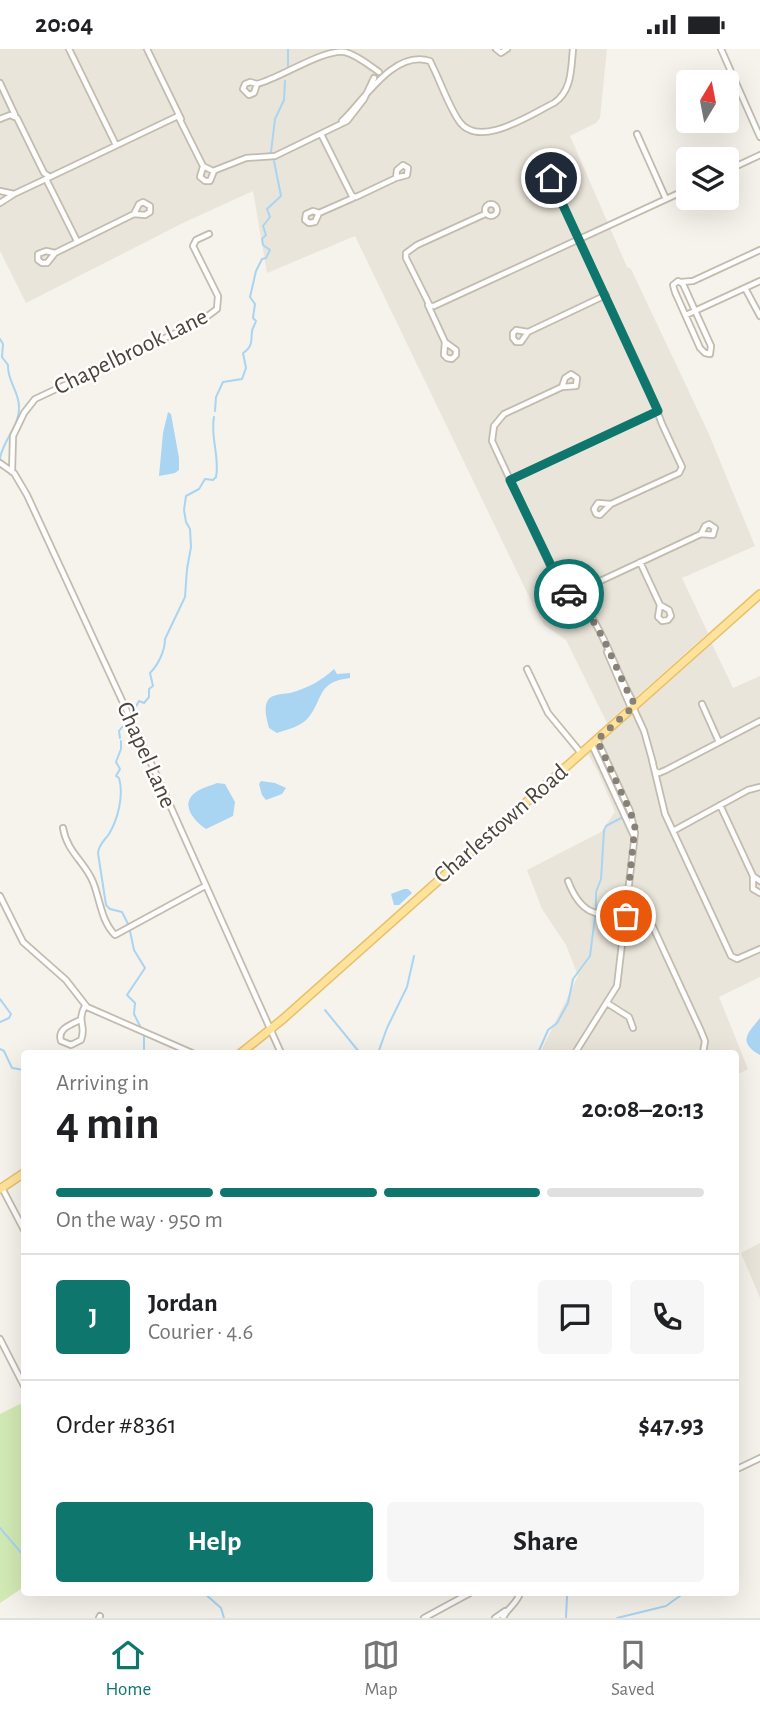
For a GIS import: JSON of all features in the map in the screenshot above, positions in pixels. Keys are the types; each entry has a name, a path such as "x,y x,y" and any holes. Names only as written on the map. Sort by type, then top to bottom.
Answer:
{"main road":[{"name":"Charlestown Road","path":"245,1050 271,1030 760,594"},
{"path":"1,1188 21,1175"}],"street":[{"path":"69,49 116,145"},
{"path":"147,49 203,166 214,171 246,158 275,156 353,117 380,71 353,55 338,51 329,52 257,84"},
{"path":"496,49 501,53 507,49"},
{"path":"418,52 429,61 461,124 480,134 498,130 562,97 568,86 573,49"},
{"path":"721,49 760,137"},
{"path":"0,83 13,116 44,173 47,177 52,177"},
{"path":"0,120 13,116"},
{"path":"0,203 172,117 178,116 181,120"},
{"path":"321,134 350,195 354,197"},
{"path":"637,134 666,199"},
{"path":"739,165 760,155"},
{"path":"203,166 200,177 205,181 212,179 214,171"},
{"path":"319,213 396,178"},
{"path":"46,179 77,241"},
{"path":"556,190 606,295 682,469 679,473 611,504"},
{"path":"0,191 14,194"},
{"path":"428,305 434,306 676,194"},
{"path":"55,253 134,214"},
{"path":"445,342 406,253 417,245 485,214"},
{"name":"Chapelbrook Lane","path":"12,471 13,436 24,413 35,399 201,321 217,309 218,296 193,246 196,240 208,234"},
{"path":"680,282 711,346 710,353 702,351 673,287 674,283 680,282 693,281 760,250"},
{"path":"686,315 760,281"},
{"path":"745,288 760,316 760,322"},
{"path":"528,332 606,295"},
{"path":"562,387 509,411 496,421 492,441 558,580 589,613 605,645 644,731 664,809 730,955 737,959 760,949"},
{"path":"510,480 658,411"},
{"name":"Chapel Lane","path":"1,463 19,480 31,504 280,1050"},
{"path":"571,596 701,534"},
{"path":"640,562 660,605"},
{"path":"527,669 548,713 582,754"},
{"path":"702,704 719,742"},
{"path":"652,760 656,771 660,773 760,721"},
{"path":"577,1050 607,1003 618,980 635,825 594,742"},
{"path":"673,831 748,790 760,787"},
{"path":"720,805 753,876 753,889 760,893"},
{"path":"63,828 71,849 94,883 103,913 113,933 122,932 205,886"},
{"path":"753,876 760,881"},
{"path":"568,881 576,900 586,910 642,919 656,931 701,1031 705,1041 704,1050"},
{"path":"0,896 23,942 66,980 85,1006 185,1050"},
{"path":"607,1003 629,1017 633,1027"},
{"path":"80,1020 60,1032 61,1041 71,1045 81,1040 83,1032 80,1020 85,1006"},
{"path":"1,1188 21,1225"},
{"path":"0,1339 21,1380"},
{"path":"739,1468 760,1458"},
{"path":"424,1618 464,1596"},
{"path":"495,1618 498,1613 515,1603 518,1596"},
{"path":"503,1618 506,1610"}],"shaded area":[{"path":"0,49 607,49 600,118 596,123 570,136 627,267 631,269 708,432 755,546 682,578 708,633 607,723 566,640 544,625 536,611 355,236 267,273 253,191 185,222 26,303 0,251"},
{"path":"711,642 733,688 760,676 760,977 719,997 748,1069 739,1074 739,1050 541,1050 578,976 566,945 542,909 527,870 601,832 615,812 588,754"},
{"path":"760,1243 760,1298 741,1253"}],"green space":[{"path":"21,1404 21,1589 0,1603 0,1414"}],"water":[{"path":"168,412 171,414 179,470 159,476 163,433"},
{"path":"334,669 337,674 350,673 350,678 326,687 305,721 277,733 269,728 266,710 270,698 308,687"},
{"path":"261,781 286,788 282,794 266,800 259,784"},
{"path":"217,783 225,784 235,802 233,816 206,829 193,817 189,802 196,792"},
{"path":"404,889 412,893 399,905 394,905 391,894"},
{"path":"760,1018 760,1055 748,1046 747,1037"}],"waterway":[{"path":"288,49 288,67"},
{"path":"271,152 275,119 284,100 285,81"},
{"path":"215,411 216,397 223,382 242,379 246,368 243,353 250,346 256,321 253,318 255,304 250,297 256,271 270,250 263,245 262,239 266,235 263,226 270,217 267,209 281,196 274,161"},
{"path":"0,339 3,344 2,357 8,365 19,407 17,421 0,459"},
{"path":"132,714 139,701 144,703 149,697 149,689 153,686 150,673 161,657 165,639 185,597 191,547 190,529 184,510 186,496 199,489 205,479 213,480 216,477 214,417"},
{"path":"120,738 119,731 127,721"},
{"path":"121,741 116,762 120,769 116,776 119,778 121,792 119,807 112,828 98,853 106,905 122,912 128,924"},
{"path":"596,910 604,831 606,826 623,817"},
{"path":"539,1050 548,1030 557,1023 568,1003 573,979 590,956 595,917"},
{"path":"130,931 134,950 145,968 127,995 135,1003 134,1014 142,1030"},
{"path":"379,1050 407,987 414,956"},
{"path":"0,999 11,1014 0,1022"},
{"path":"325,1010 358,1050"},
{"path":"144,1036 144,1050"},
{"path":"0,1049 4,1051 12,1068 21,1070"},
{"path":"0,1528 21,1552"},
{"path":"207,1596 221,1608 224,1618"},
{"path":"566,1618 567,1596"},
{"path":"617,1618 666,1606 680,1596"}],"way so far":[{"path":"569,594 589,613 635,705 597,740 635,825 626,916"}],"route":[{"path":"551,178 557,178 560,183 556,190 658,411 510,480 558,580 569,594"}]}
